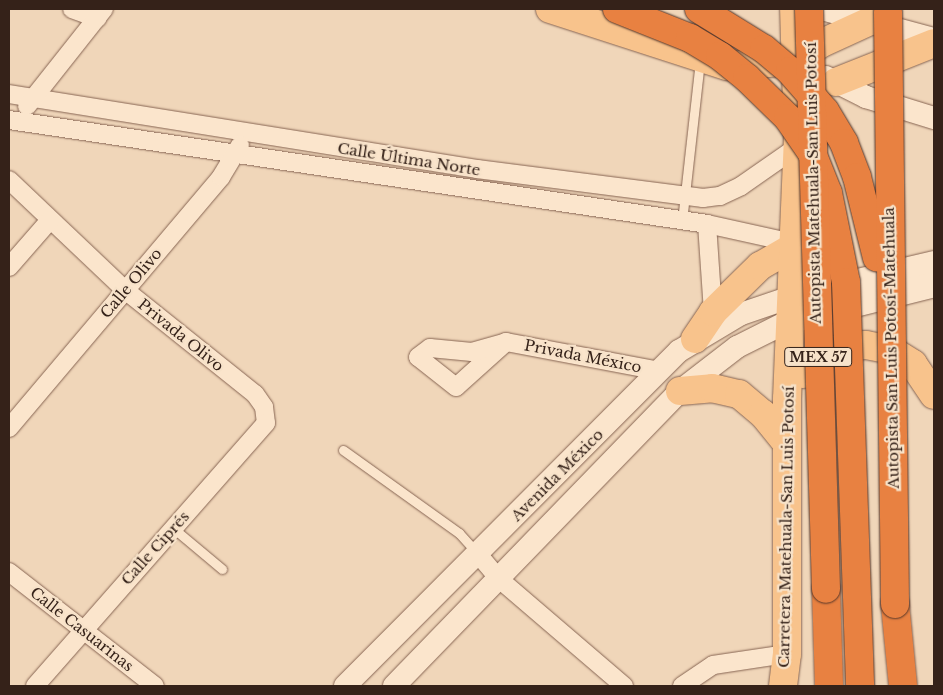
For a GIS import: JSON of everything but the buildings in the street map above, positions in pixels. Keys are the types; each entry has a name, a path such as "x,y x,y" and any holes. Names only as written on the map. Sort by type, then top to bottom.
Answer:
{"highway":[{"path":"617,9 690,38 720,56 747,78 793,125 812,153 828,193 846,282 860,686"},
{"path":"699,9 764,49 790,72 825,112 844,143 857,177 890,308"},
{"path":"798,9 802,137"},
{"name":"Autopista Matehuala-San Luis Potosí","path":"810,9 802,137 829,686"},
{"name":"Autopista San Luis Potosí-Matehuala","path":"883,13 896,686"},
{"path":"895,604 904,686"}],"main road":[{"path":"550,9 624,35 727,66 796,61 822,43 883,13"},
{"path":"624,35 664,9"},
{"name":"Carretera Matehuala-San Luis Potosí","path":"783,686 787,654 787,399 793,245 802,137 794,9"},
{"path":"836,82 934,43"},
{"path":"727,66 802,137"},
{"path":"695,339 713,312 760,266 793,245"},
{"path":"791,308 934,263"},
{"path":"791,308 934,284"},
{"path":"787,399 799,378 818,359 840,348 866,345 891,350 913,364 934,395"},
{"path":"680,391 712,388 739,394 763,414 786,442"}],"street":[{"path":"72,9 101,13"},
{"path":"822,9 883,13 934,39"},
{"path":"11,123 34,98 101,13"},
{"path":"796,61 866,96 934,118"},
{"name":"Calle Última Norte","path":"9,94 477,170 685,197 720,196 741,186 802,137"},
{"name":"Calle Última Norte","path":"11,123 236,154 707,224 793,245"},
{"name":"Calle Olivo","path":"9,428 221,177 236,154 245,133"},
{"name":"Privada Olivo","path":"9,180 124,290 255,394 264,407"},
{"path":"9,268 50,220"},
{"path":"707,224 713,312"},
{"name":"Avenida México","path":"344,686 660,371 695,339 741,314 791,308"},
{"name":"Avenida México","path":"394,686 680,391 791,308"},
{"name":"Privada México","path":"506,342 660,371"},
{"name":"Calle Ciprés","path":"35,686 266,423 264,407"},
{"path":"478,554 498,578 624,686"},
{"name":"Calle Casuarinas","path":"9,572 82,631 155,686"},
{"path":"682,686 714,665 787,654"}],"lane":[{"path":"682,221 700,58"},
{"path":"343,450 459,533 478,554"},
{"path":"173,528 222,569"}]}
